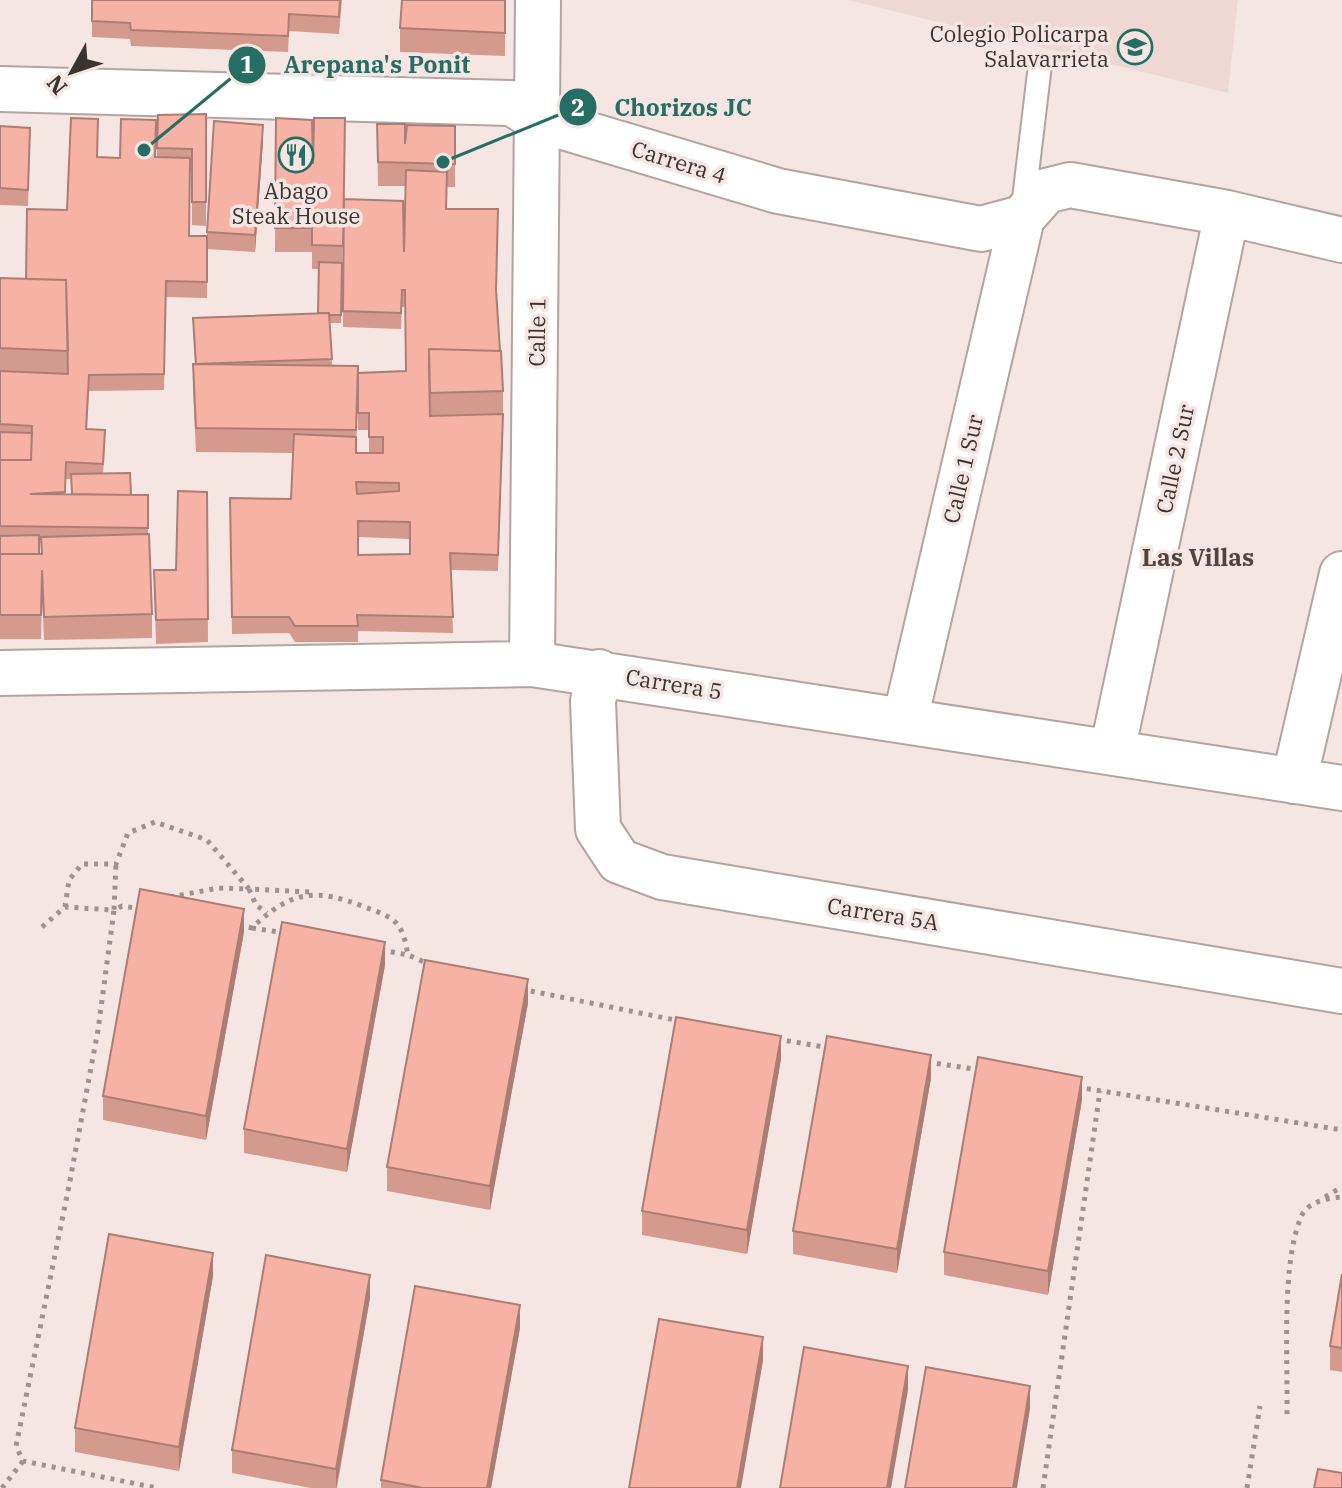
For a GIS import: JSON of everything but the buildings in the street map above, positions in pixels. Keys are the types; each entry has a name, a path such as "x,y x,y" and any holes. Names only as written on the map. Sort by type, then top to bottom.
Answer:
{"street":[{"name":"Calle 1","path":"532,664 539,161 536,118 538,0"},
{"name":"Carrera 4","path":"0,89 512,103 536,118 778,191 981,229 1022,218"},
{"path":"1022,218 1046,191 1070,185 1227,213 1342,240"},
{"name":"Calle 2 Sur","path":"1112,752 1227,213"},
{"name":"Calle 1 Sur","path":"905,720 1022,218"},
{"path":"1294,781 1342,574"},
{"name":"Carrera 5","path":"0,673 532,664 1342,788"},
{"name":"Carrera 5A","path":"599,672 593,701 598,829 619,861 662,877 1342,991"}],"lane":[{"path":"1022,218 1040,65"}],"path":[{"path":"23,1461 16,1446 98,1030 114,910 116,864 128,833 155,822 207,840 249,889 256,905 267,913"},
{"path":"42,927 65,907 69,880 82,864 116,864"},
{"path":"163,898 219,888 324,893 391,918 401,928 408,955"},
{"path":"252,928 267,913 297,897 324,893"},
{"path":"65,907 114,910 149,901"},
{"path":"122,906 152,911"},
{"path":"229,924 298,936"},
{"path":"376,949 408,955 443,971"},
{"path":"516,988 689,1023"},
{"path":"764,1036 839,1050"},
{"path":"914,1060 988,1072"},
{"path":"1072,1086 1342,1130"},
{"path":"1043,1488 1100,1091"},
{"path":"1287,1414 1291,1260 1301,1214 1342,1187"},
{"path":"1324,1198 1342,1197"},
{"path":"1247,1488 1260,1406"},
{"path":"23,1461 157,1488"},
{"path":"2,1488 23,1461"}],"shaded area":[{"name":"Colegio Policarpa Salavarrieta","path":"848,0 1238,0 1228,93"}],"place":[{"name":"Colegio Policarpa Salavarrieta","path":"1135,47"},
{"name":"Arepana's Ponit","path":"144,150"},
{"name":"Abago Steak House","path":"296,155"},
{"name":"Chorizos JC","path":"443,162"}],"district":[{"name":"Las Villas","path":"1198,558"}]}
